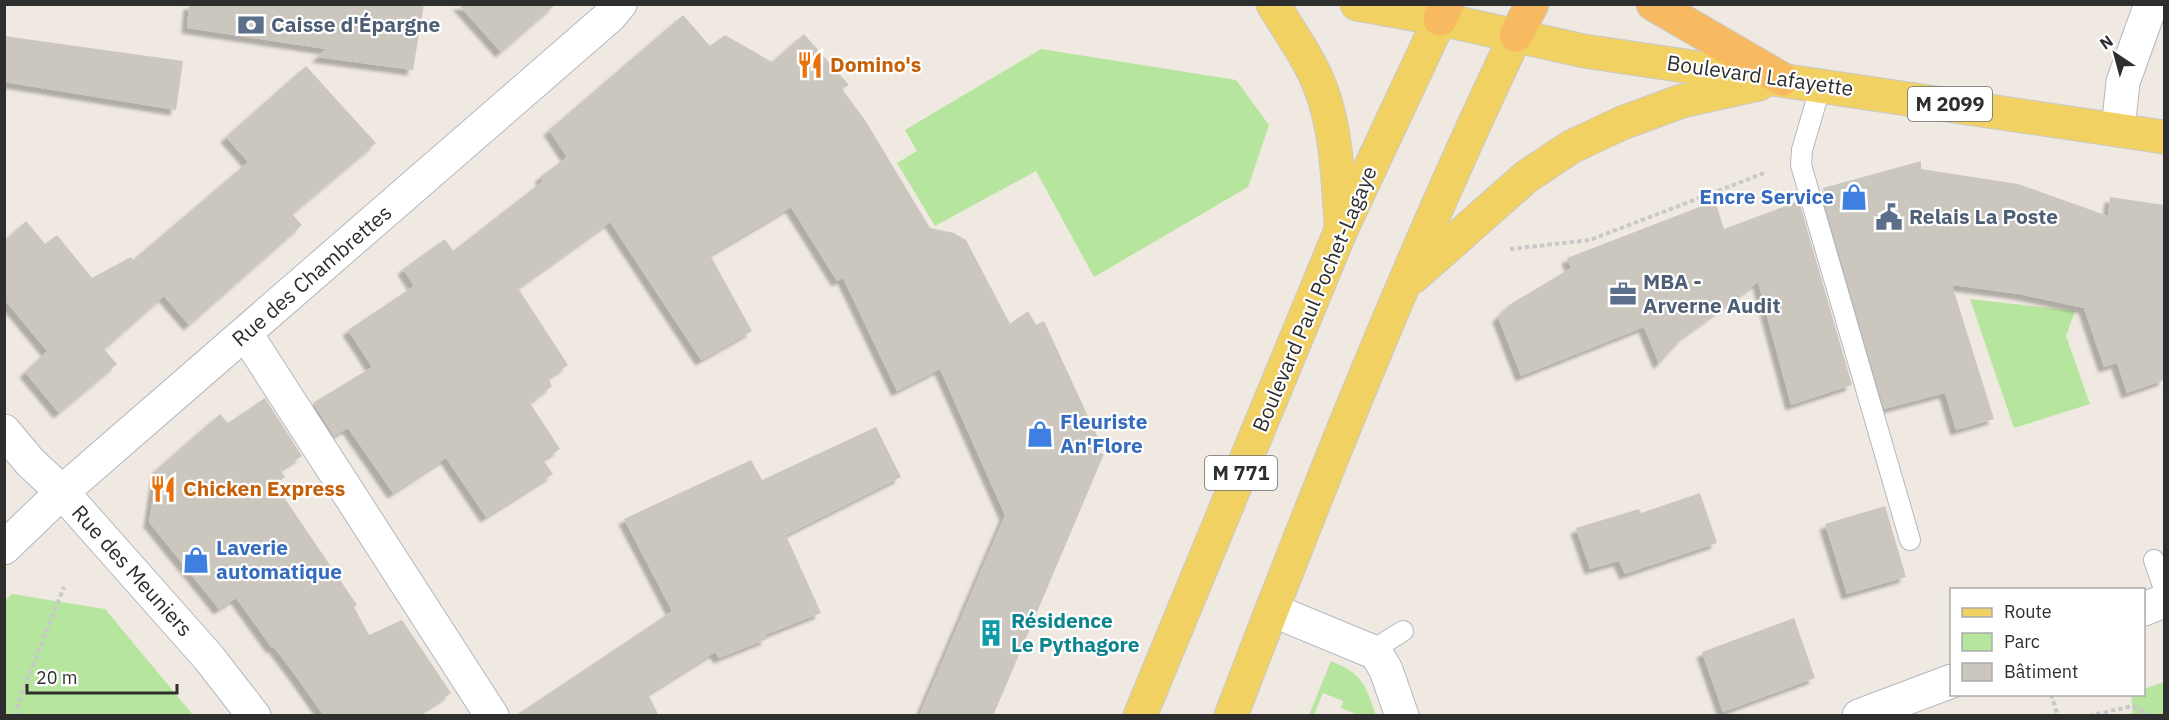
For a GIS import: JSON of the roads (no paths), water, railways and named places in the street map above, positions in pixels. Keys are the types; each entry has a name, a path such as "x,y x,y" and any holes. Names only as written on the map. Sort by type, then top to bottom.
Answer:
{"highway":[{"path":"1516,35 1532,4"},
{"path":"1653,4 1782,79"}],"main road":[{"path":"1273,4 1320,87 1331,126 1336,160 1341,230"},
{"name":"Boulevard Lafayette","path":"1357,4 1443,12 1516,35 1584,51 2164,137"},
{"name":"Boulevard Paul Pochet-Lagaye","path":"1140,716 1341,230 1443,12"},
{"path":"1231,716 1327,470 1477,117 1516,35"},
{"path":"1406,283 1526,177 1571,147 1622,123 1682,101 1782,79"}],"street":[{"name":"Rue des Chambrettes","path":"4,548 62,492 610,16 620,4"},
{"path":"2118,130 2123,82 2151,4"},
{"path":"246,334 492,716"},
{"name":"Rue des Meuniers","path":"4,431 30,462 62,492 209,658 254,716"},
{"path":"2145,609 2164,601"},
{"path":"1272,610 1376,653 1386,670 1402,716"},
{"path":"1859,716 1950,682"}],"lane":[{"path":"1821,85 1802,150 1801,165 1910,540"},
{"path":"2154,560 2164,589"},
{"path":"1371,651 1403,631"}],"place":[{"name":"Caisse d'Épargne","path":"251,25"},
{"name":"Domino's","path":"810,65"},
{"name":"Encre Service","path":"1854,197"},
{"name":"Relais La Poste","path":"1889,217"},
{"name":"MBA - Arverne Audit","path":"1623,294"},
{"name":"Fleuriste An'Flore","path":"1040,434"},
{"name":"Chicken Express","path":"163,489"},
{"name":"Laverie automatique","path":"196,560"},
{"name":"Résidence Le Pythagore","path":"991,633"}]}
